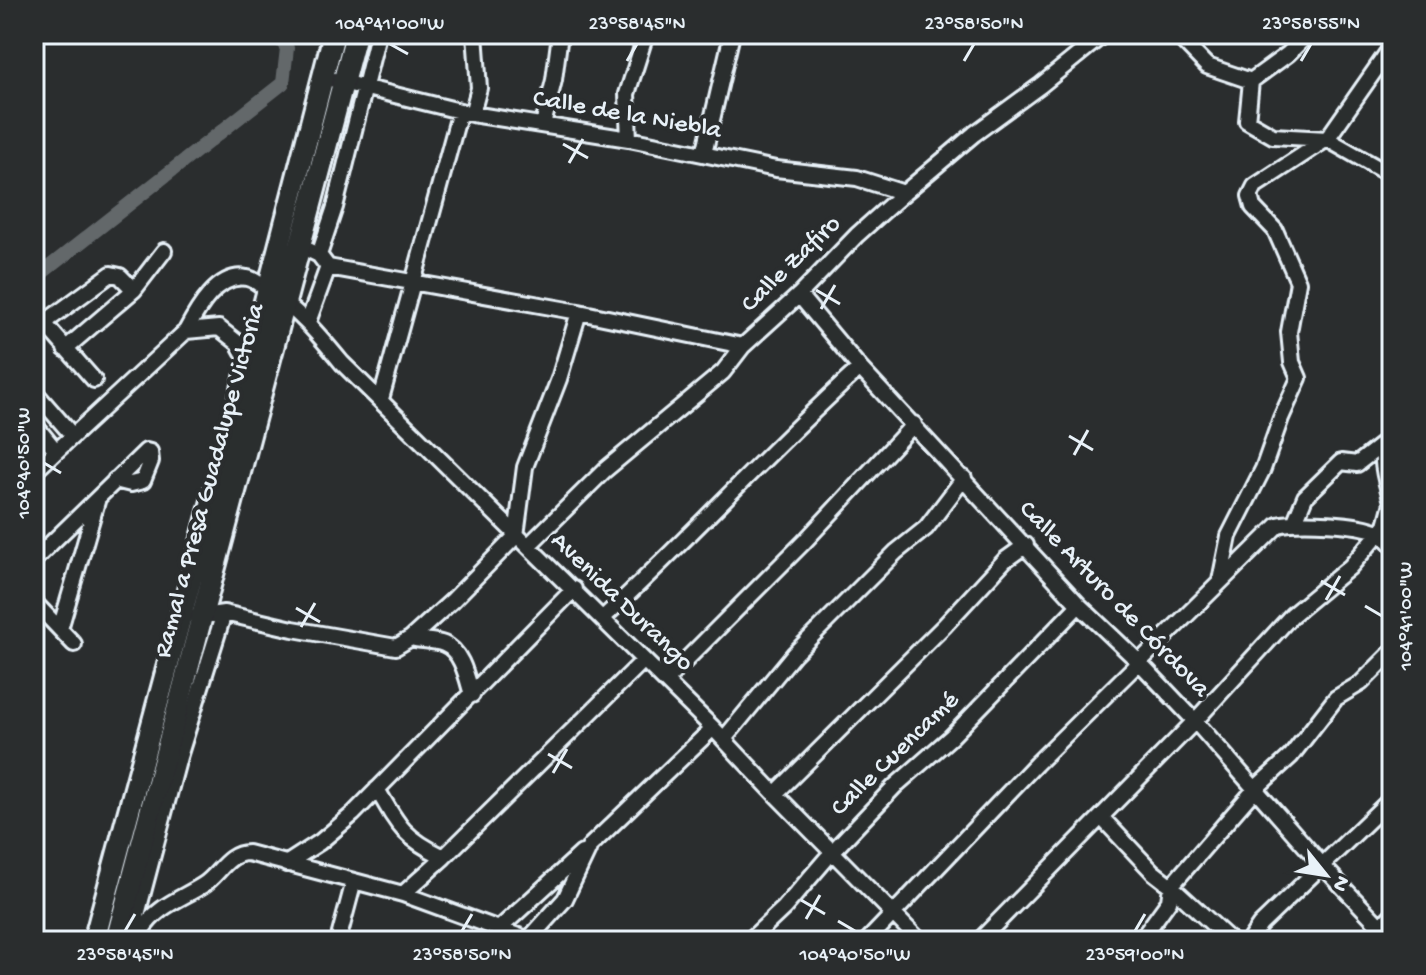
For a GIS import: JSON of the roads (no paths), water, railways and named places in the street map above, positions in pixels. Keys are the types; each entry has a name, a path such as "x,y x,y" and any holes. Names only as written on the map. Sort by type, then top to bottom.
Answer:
{"main road":[{"name":"Ramal a Presa Guadalupe Victoria","path":"130,934 190,616 267,290 334,34"},
{"name":"Ramal a Presa Guadalupe Victoria","path":"94,941 286,302 310,251 353,85 356,34"}],"street":[{"path":"353,85 378,34"},
{"path":"381,399 466,113 479,88 475,34"},
{"path":"543,125 554,80 560,34"},
{"path":"629,139 627,94 646,34"},
{"path":"704,154 732,34"},
{"name":"Calle Zafiro","path":"528,546 605,470 723,372 743,346 904,193 974,134 1104,34"},
{"path":"1176,34 1207,66 1251,81"},
{"path":"1308,34 1288,54 1251,81 1247,121 1273,136 1327,139 1392,176"},
{"path":"1219,583 1229,536 1263,469 1299,378 1292,362 1289,332 1298,282 1275,230 1253,207 1250,196 1255,186 1327,139 1392,46"},
{"name":"Calle de la Niebla","path":"323,76 466,113 629,139 776,169 857,178 904,193"},
{"path":"65,349 134,290 164,251"},
{"path":"310,251 328,267 579,312 743,346"},
{"path":"308,322 328,267"},
{"path":"34,340 39,325 111,274 120,276 134,290"},
{"name":"Avenida Durango","path":"34,472 186,331 198,307 227,281 247,278 286,302 308,322 342,363 516,536 574,589 920,941"},
{"name":"Calle Arturo de Córdova","path":"799,295 860,368 1079,605 1195,721 1392,939"},
{"path":"190,616 224,613 396,647 411,638 485,570 516,536 522,480 559,379 579,312"},
{"path":"39,325 94,380"},
{"path":"186,331 219,328 238,343 249,363"},
{"path":"603,618 860,368"},
{"path":"34,391 73,436"},
{"path":"34,424 56,451"},
{"path":"665,681 804,542 914,424"},
{"path":"1295,521 1305,497 1341,462 1357,464 1388,439"},
{"path":"979,941 1195,721 1292,615 1350,567 1381,533 1390,516 1392,502 1383,460 1388,439"},
{"path":"724,739 794,654 896,552 926,528 964,478"},
{"path":"35,557 115,480"},
{"path":"60,629 98,497"},
{"path":"867,941 1036,764 1278,525 1295,521 1366,528 1381,533 1392,545"},
{"path":"775,794 944,626 1005,560 1026,545"},
{"path":"286,864 336,830 574,589"},
{"path":"34,602 74,644"},
{"name":"Calle Cuencamé","path":"749,941 784,908 833,851 906,775 951,737 1079,605"},
{"path":"130,934 179,757 224,613"},
{"path":"411,638 443,643 452,649 466,673 472,695"},
{"path":"1140,941 1169,901 1171,886 1256,788 1291,756 1336,698 1361,683 1392,652"},
{"path":"403,894 644,660"},
{"path":"500,928 713,728"},
{"path":"377,789 401,830 444,857"},
{"path":"1249,941 1260,925 1392,798"},
{"path":"1101,817 1153,872 1231,941"},
{"path":"130,934 169,903 205,884 238,853 248,853 403,894 530,940 565,899 590,846"},
{"path":"338,941 354,881"},
{"path":"1367,941 1392,915"}],"waterway":[{"path":"34,279 283,83 287,48 276,34"}]}
